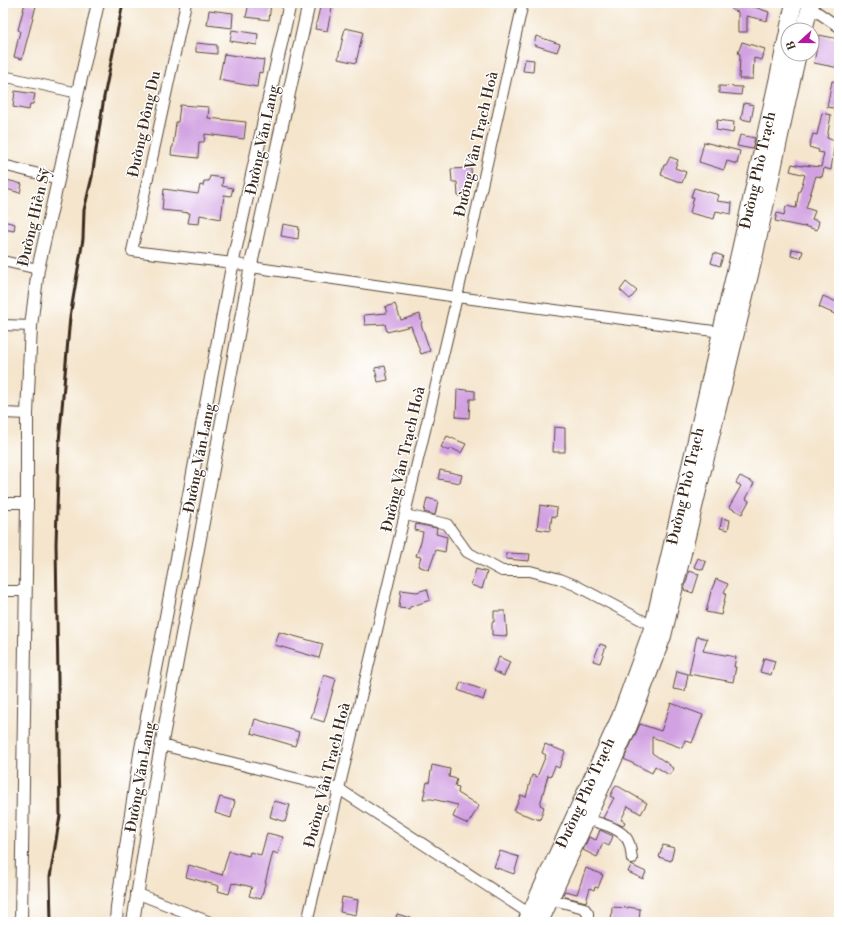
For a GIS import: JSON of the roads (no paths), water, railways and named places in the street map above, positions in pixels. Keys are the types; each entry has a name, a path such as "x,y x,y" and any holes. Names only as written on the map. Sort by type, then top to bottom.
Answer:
{"highway":[{"name":"Đường Phò Trạch","path":"790,22 794,3"},
{"path":"806,22 810,5"},
{"name":"Đường Phò Trạch","path":"534,920 620,717 654,626 686,513 747,252 781,96 785,62"},
{"name":"Đường Phò Trạch","path":"781,96 795,62"},
{"name":"Đường Phò Trạch","path":"534,920 550,899 587,819 629,726 663,636 721,332 747,252"}],"street":[{"name":"Đường Hiền Sỹ","path":"21,922 27,414 31,326 38,269 97,3"},
{"name":"Đường Đông Du","path":"186,3 132,251 233,263"},
{"name":"Đường Văn Lang","path":"116,922 140,754 233,263 290,3"},
{"name":"Đường Văn Lang","path":"133,922 136,893 161,744 251,267 309,3"},
{"name":"Đường Vân Trạch Hoà","path":"307,922 457,297 523,3"},
{"path":"810,5 839,27"},
{"path":"3,76 78,93"},
{"path":"3,165 59,179"},
{"path":"3,261 38,269"},
{"path":"233,263 251,267 457,297 721,332"},
{"path":"3,325 31,326"},
{"path":"3,413 27,414"},
{"path":"3,503 27,503"},
{"path":"405,515 447,524 451,527 467,552 502,571 530,571 560,579 575,585 654,626"},
{"path":"3,591 26,591"},
{"path":"161,744 339,789 534,920"},
{"path":"587,819 611,828 625,836 630,844 632,859"},
{"path":"136,893 210,922"},
{"path":"550,899 584,908 588,913 588,922"}],"railway":[{"path":"51,922 50,877 60,816 56,544 59,442 70,317 83,239 84,210 92,177 104,97 123,3"}]}
